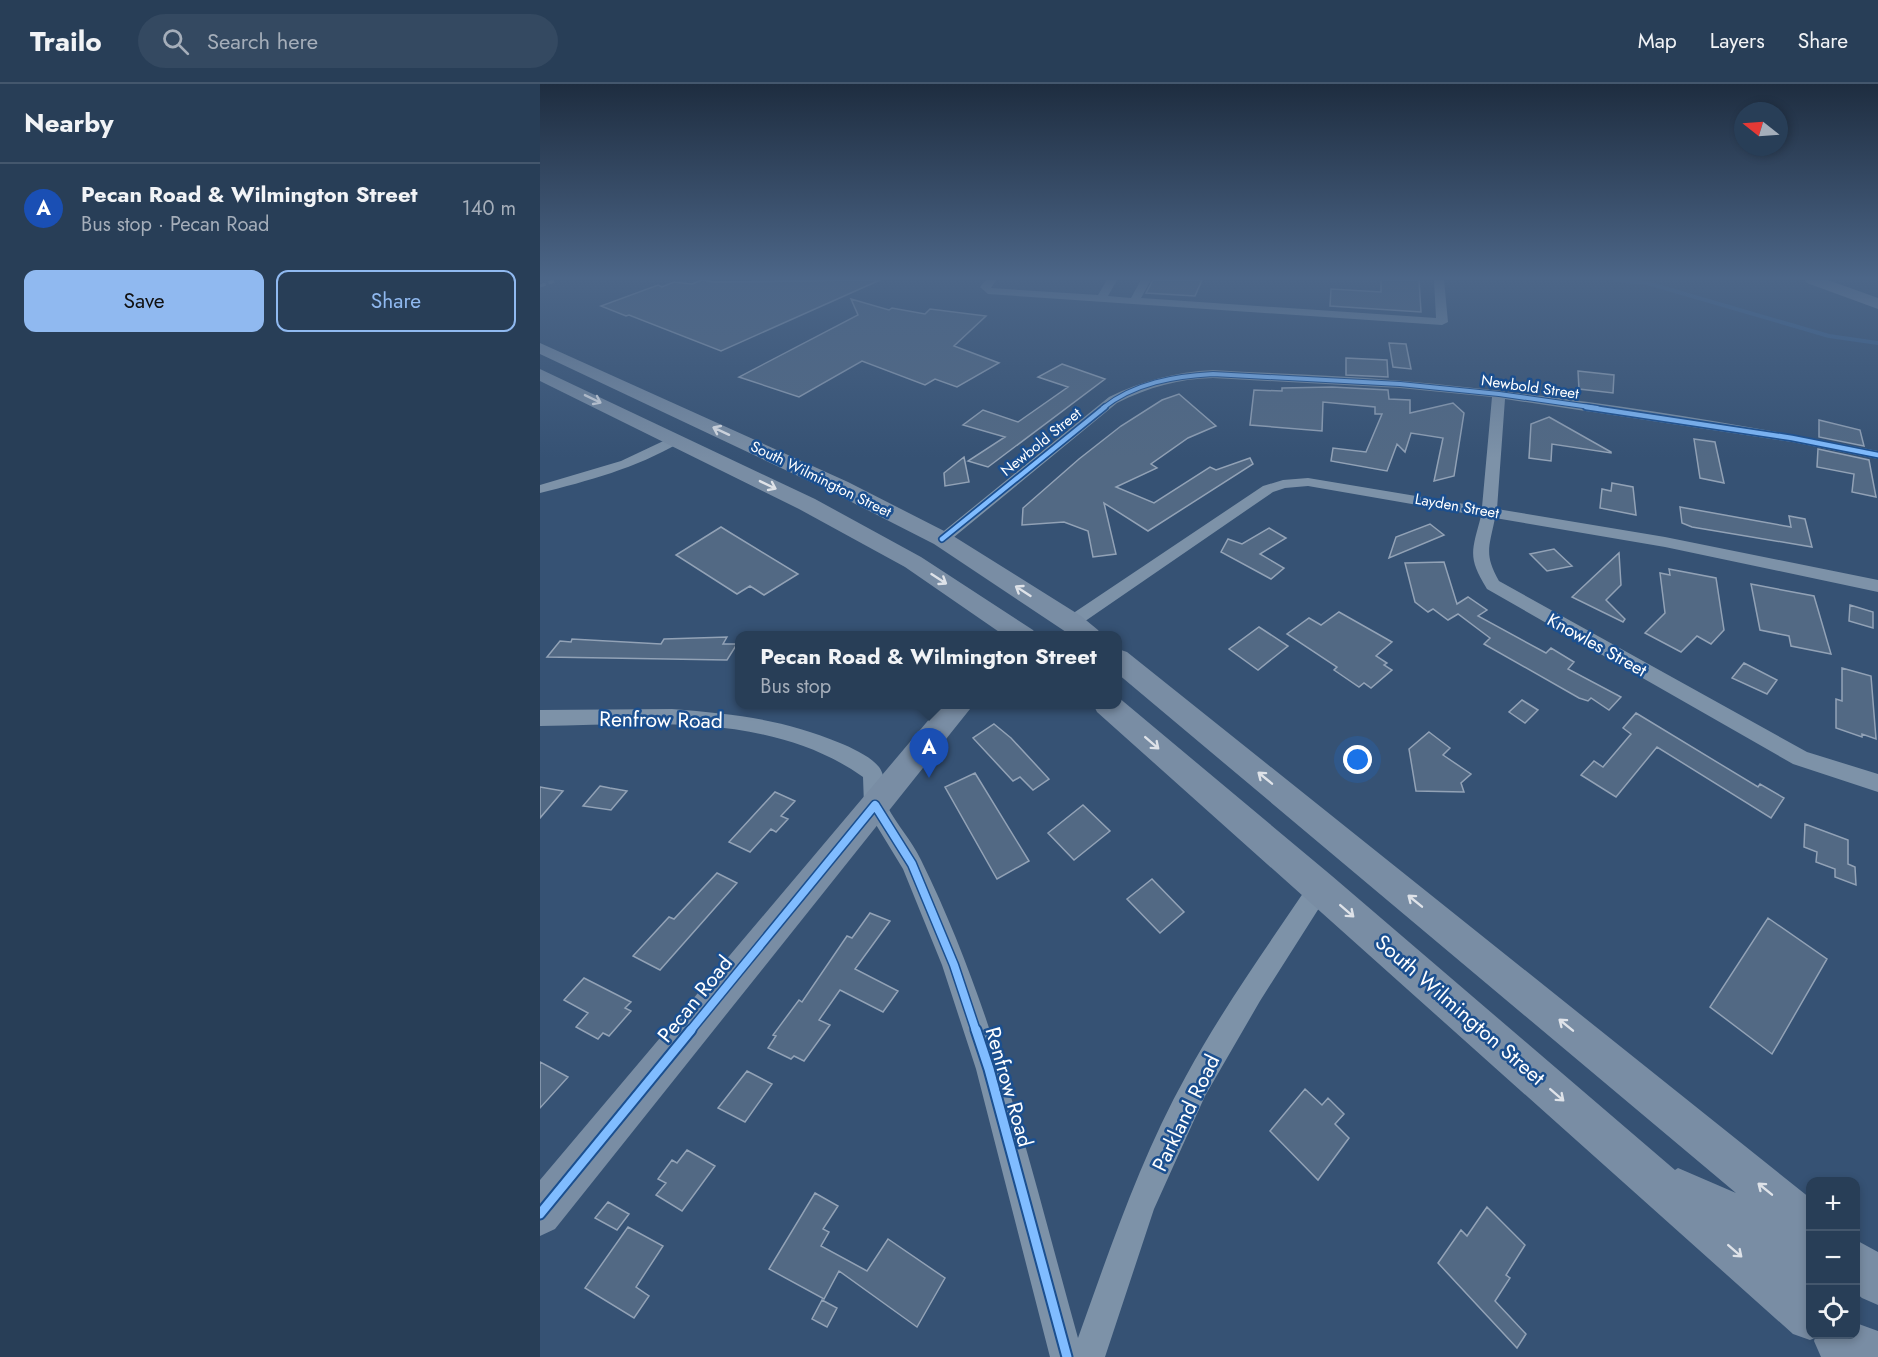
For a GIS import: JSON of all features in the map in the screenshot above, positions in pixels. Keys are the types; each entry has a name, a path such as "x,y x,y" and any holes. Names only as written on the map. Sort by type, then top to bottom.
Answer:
{"main road":[{"name":"South Wilmington Street","path":"540,348 840,487 942,539 1070,631"},
{"name":"South Wilmington Street","path":"540,374 807,504 906,558 1016,631"},
{"path":"1122,662 1806,1223"},
{"name":"Pecan Road","path":"540,1214 956,709"},
{"name":"South Wilmington Street","path":"1112,709 1842,1341"},
{"path":"1652,1178 1729,1213 1774,1249 1806,1264"}],"street":[{"name":"Newbold Street","path":"942,539 1113,400 1144,385 1190,375 1213,374 1430,387 1499,394 1782,436 1878,455"},
{"name":"Knowles Street","path":"1499,394 1489,512 1481,549 1481,564 1493,585 1800,758 1878,783"},
{"path":"540,489 626,464 674,440"},
{"name":"Layden Street","path":"1070,631 1253,498 1268,489 1283,484 1308,482 1665,542 1878,586"},
{"name":"Renfrow Road","path":"540,718 711,718 769,727 819,743 847,755 871,772 875,783 875,805 912,864 954,965 989,1069 1066,1357"},
{"name":"Parkland Road","path":"1088,1357 1140,1206 1195,1086 1251,992 1320,887"}],"building":[{"path":"691,339 747,339 721,351"},
{"path":"811,339 961,339 954,346 999,363 957,387 935,379 925,385 862,361 799,397 739,377"},
{"path":"1389,343 1406,344 1411,369 1393,367"},
{"path":"1346,358 1387,360 1388,377 1346,375"},
{"path":"1062,364 1105,379 988,467 968,461 1005,437 963,425 983,410 1018,422 1068,387 1038,377"},
{"path":"1578,371 1614,375 1613,393 1579,389"},
{"path":"1332,387 1388,390 1389,399 1410,400 1410,413 1453,403 1464,413 1454,476 1434,481 1443,438 1411,433 1405,452 1397,444 1387,471 1331,461 1333,448 1366,452 1382,414 1375,414 1375,407 1323,402 1322,431 1250,425 1254,390 1282,391 1282,388"},
{"path":"1179,394 1216,426 1188,438 1151,464 1157,468 1116,487 1154,503 1210,467 1216,470 1250,458 1253,464 1148,531 1104,503 1116,554 1093,557 1088,531 1064,522 1022,525 1023,508 1079,459 1121,426 1162,400"},
{"path":"1549,417 1611,453 1552,444 1551,461 1529,458 1531,424"},
{"path":"1819,420 1860,430 1864,446 1819,437"},
{"path":"1694,439 1715,442 1724,483 1700,478"},
{"path":"1818,449 1869,460 1876,497 1852,492 1854,474 1817,467"},
{"path":"964,457 969,482 945,486 944,473"},
{"path":"1612,483 1633,487 1636,515 1600,508 1602,489 1611,491"},
{"path":"1680,507 1791,527 1789,516 1805,519 1812,547 1692,527 1682,523"},
{"path":"1430,524 1444,535 1389,558 1396,537"},
{"path":"721,527 798,574 764,595 750,586 737,594 676,555"},
{"path":"1269,528 1286,538 1260,554 1284,568 1271,579 1221,552 1228,539 1242,544"},
{"path":"1554,549 1572,566 1547,571 1530,554"},
{"path":"1619,553 1621,585 1606,600 1625,619 1623,622 1572,597"},
{"path":"1444,562 1457,604 1468,597 1487,610 1478,616 1546,653 1551,648 1574,662 1568,669 1621,697 1609,710 1591,698 1588,701 1579,698 1484,644 1490,638 1458,614 1448,620 1433,609 1428,612 1415,602 1405,563"},
{"path":"1669,569 1716,578 1724,630 1711,644 1697,636 1681,652 1645,633 1665,613 1660,573 1670,575"},
{"path":"1751,584 1814,596 1831,654 1791,646 1789,636 1760,630"},
{"path":"1850,605 1873,612 1873,628 1849,621"},
{"path":"1339,612 1392,642 1376,656 1387,663 1384,665 1392,670 1371,688 1364,683 1359,687 1334,670 1337,667 1287,634 1309,618 1321,625"},
{"path":"1259,627 1288,646 1258,670 1229,649"},
{"path":"727,637 723,644 735,644 735,647 727,660 547,657 560,641 571,642 572,639 661,644 664,639"},
{"path":"1744,663 1777,680 1767,694 1732,678"},
{"path":"1842,668 1871,676 1876,739 1836,728 1836,699 1842,701"},
{"path":"1522,700 1538,710 1525,723 1509,712"},
{"path":"1636,713 1758,787 1760,784 1784,798 1771,818 1657,747 1616,797 1581,775 1594,761 1603,767 1631,734 1623,728"},
{"path":"994,724 1011,738 1049,779 1033,790 1020,777 1013,781 973,738"},
{"path":"1429,732 1450,748 1443,755 1471,774 1461,783 1464,792 1416,791 1409,749"},
{"path":"975,773 1029,861 997,879 945,787"},
{"path":"600,786 627,791 611,810 583,806"},
{"path":"540,787 563,791 540,818"},
{"path":"775,792 795,801 781,816 788,819 776,832 771,829 750,852 729,842"},
{"path":"1083,805 1110,831 1074,860 1048,833"},
{"path":"1805,824 1848,840 1848,864 1855,867 1856,885 1835,877 1835,869 1816,862 1817,852 1804,847"},
{"path":"717,873 737,883 660,970 633,956 669,917 674,919"},
{"path":"1152,879 1184,912 1160,933 1127,899"},
{"path":"870,913 890,921 855,969 898,991 883,1012 840,990 819,1020 830,1025 804,1061 794,1056 791,1059 768,1048 776,1036 773,1035 799,1000 802,1002 847,936 852,938"},
{"path":"1768,918 1827,959 1772,1054 1710,1007"},
{"path":"584,978 631,1002 625,1008 631,1011 609,1036 603,1033 598,1039 576,1027 588,1013 564,1000"},
{"path":"540,1062 568,1077 540,1108"},
{"path":"747,1071 772,1084 745,1122 718,1108"},
{"path":"1305,1089 1322,1105 1328,1098 1344,1114 1335,1124 1349,1138 1318,1180 1270,1131"},
{"path":"687,1150 715,1166 682,1211 656,1195 666,1183 658,1179 672,1160 677,1163"},
{"path":"815,1193 838,1206 823,1229 829,1232 821,1246 867,1271 888,1239 945,1278 917,1327 839,1271 824,1299 769,1269"},
{"path":"608,1202 629,1214 617,1230 595,1218"},
{"path":"1487,1207 1525,1245 1506,1275 1510,1278 1495,1301 1526,1334 1517,1348 1438,1263 1461,1230 1467,1236"},
{"path":"628,1227 663,1246 636,1287 649,1296 634,1318 585,1288"},
{"path":"822,1300 837,1308 827,1327 812,1319"}],"waterway":[{"path":"1853,339 1878,343"}],"cycle path":[{"path":"942,539 1113,400 1144,385 1190,375 1213,374 1400,384 1499,394 1792,438 1878,455"},
{"path":"540,1214 875,805 912,864 954,965 989,1069 1067,1357"}],"place":[{"name":"Pecan Road & Wilmington Street","path":"929,778"}]}
